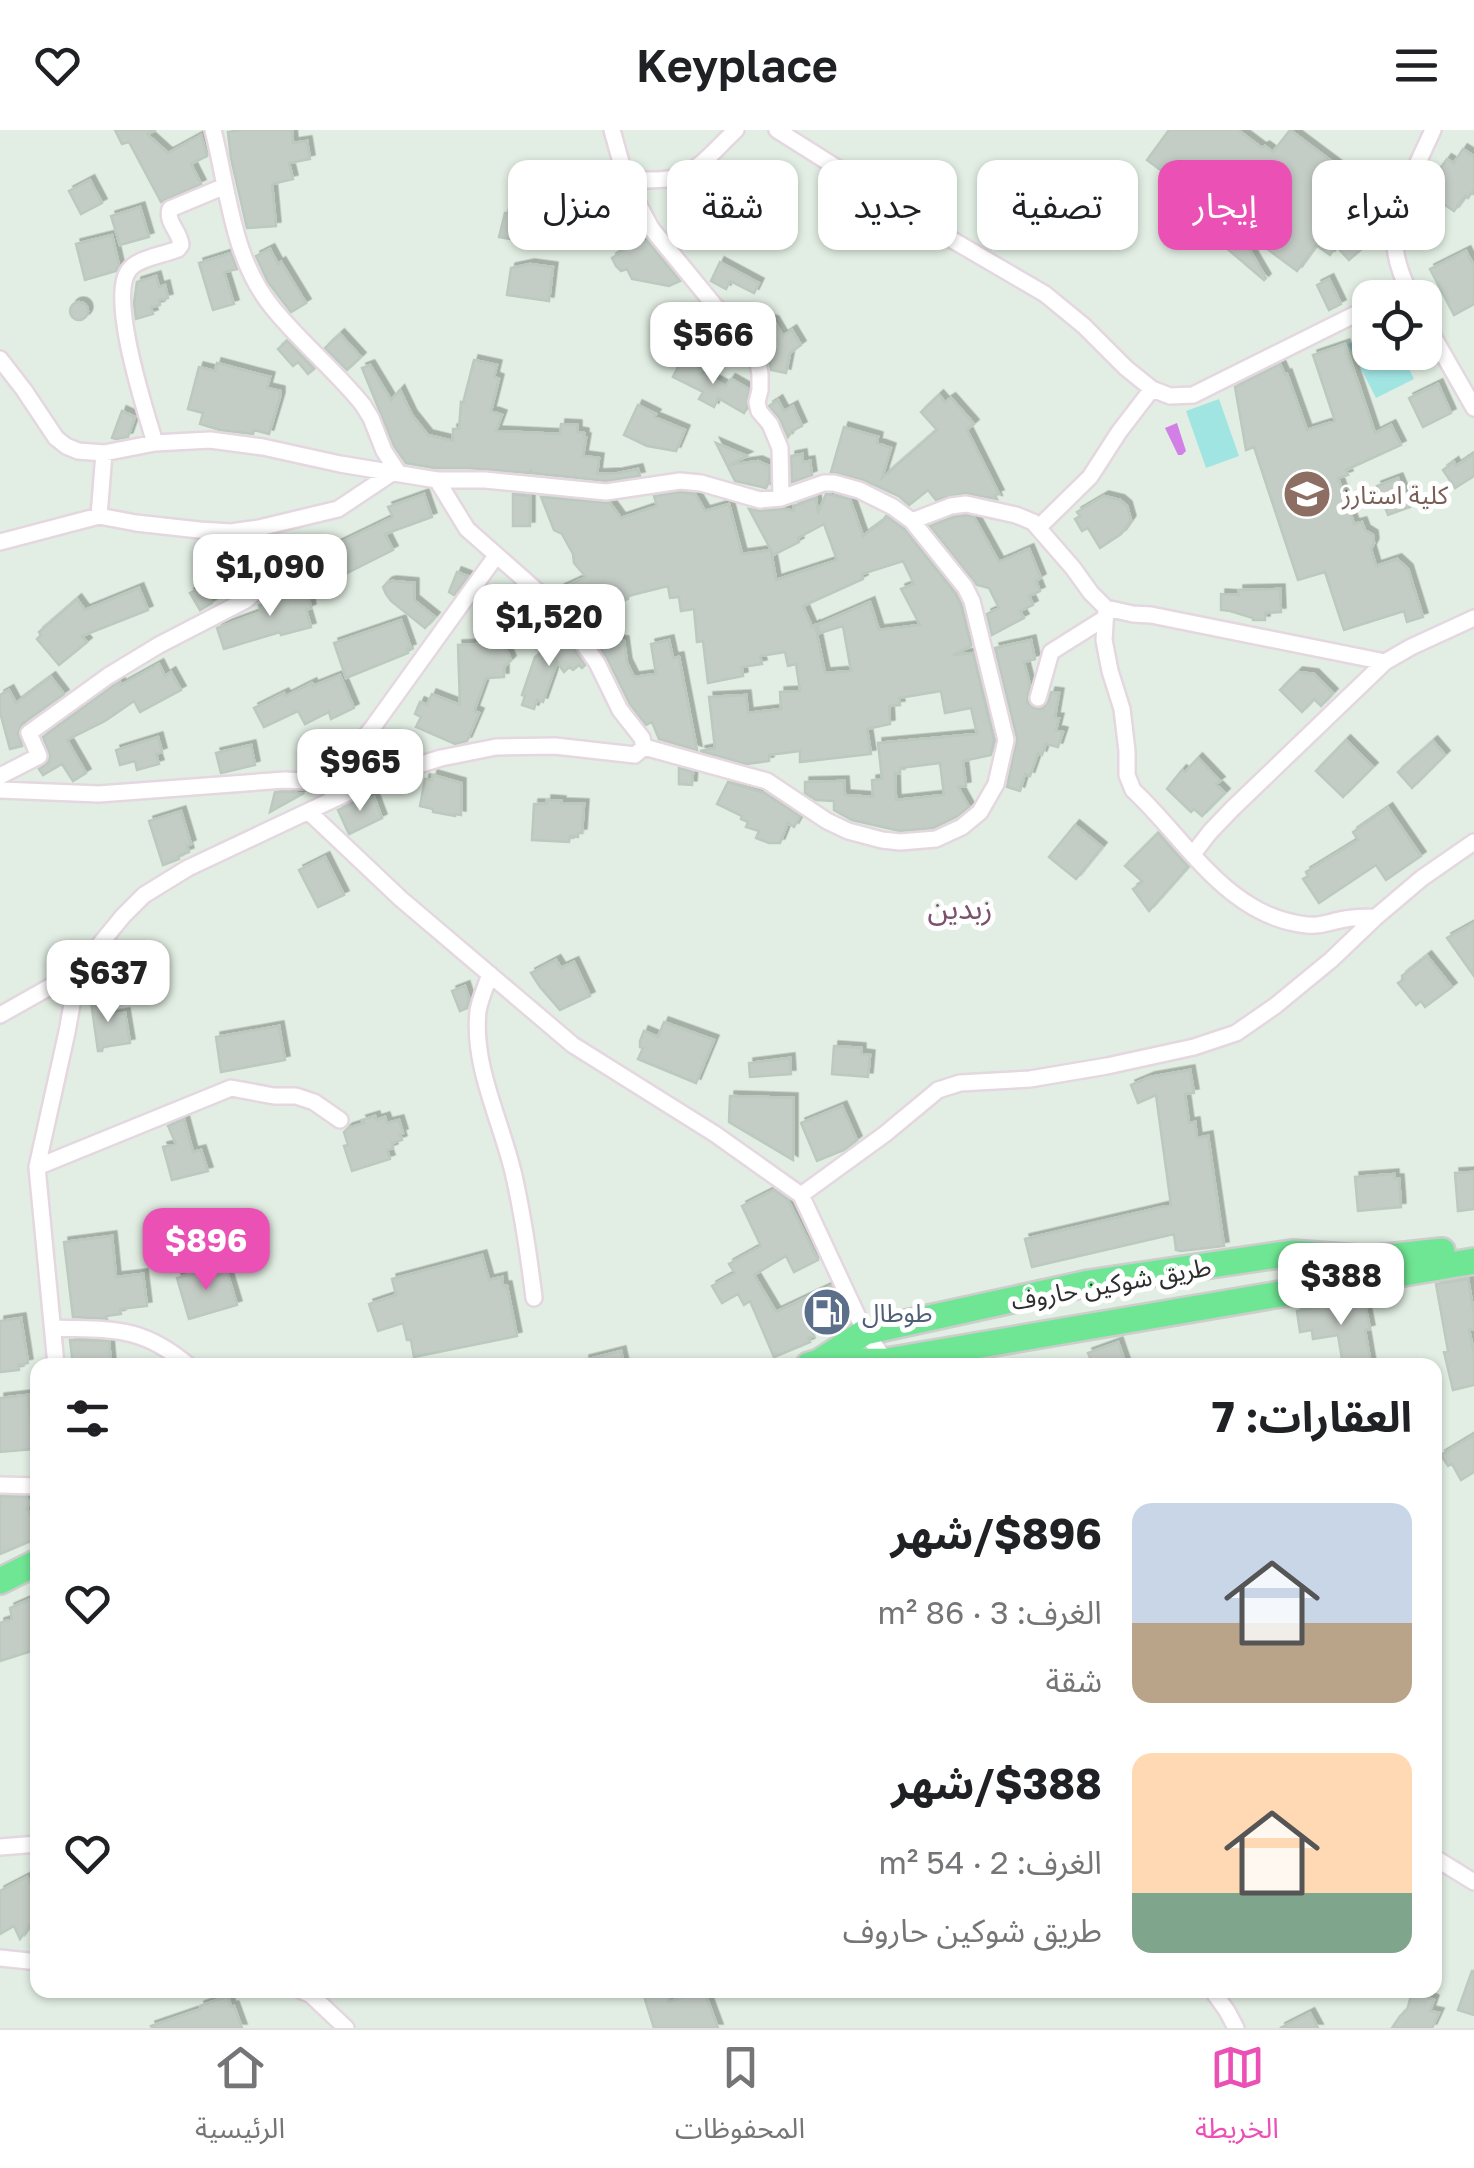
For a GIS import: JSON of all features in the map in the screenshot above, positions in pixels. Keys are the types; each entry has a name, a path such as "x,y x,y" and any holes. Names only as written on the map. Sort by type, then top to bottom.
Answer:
{"main road":[{"name":"طريق شوكين حاروف","path":"824,1358 865,1332 1089,1283 1292,1253 1369,1259 1474,1247"},
{"name":"طريق شوكين حاروف","path":"917,1358 1474,1262"},
{"path":"0,1581 30,1566"}],"street":[{"path":"213,130 241,246 253,278 271,306 363,405 396,473"},
{"path":"612,130 620,160"},
{"path":"647,179 674,178 688,172 736,130"},
{"path":"776,130 1045,294 1126,368 1152,389 1170,396 1193,395 1352,315"},
{"path":"1405,280 1397,258 1395,236 1412,179 1433,130"},
{"path":"155,443 128,341 122,282 136,264 181,245 169,217 170,209 225,186"},
{"path":"647,220 715,306 754,343 760,374 756,402 780,448 781,498"},
{"path":"1442,352 1474,408"},
{"path":"0,359 56,438 78,451 104,452 155,443 210,440 437,480 485,480 606,492 680,480 760,500 781,498 824,483 859,490 894,506 912,520 966,587 1006,740 996,784 980,812 962,828 936,839 900,842 848,831 767,782 644,747"},
{"path":"1038,528 1090,476 1152,389"},
{"path":"98,516 104,452"},
{"path":"0,542 98,516 136,524 231,532 258,528 338,509 396,473"},
{"path":"437,480 467,529 572,627 644,747"},
{"path":"912,520 966,504 1032,522 1106,613 1104,640 1122,709 1128,782 1133,790 1231,892 1265,914 1321,926 1376,917"},
{"path":"0,776 39,756 30,733 121,668 246,600 269,569 298,554"},
{"path":"326,782 373,727 496,556"},
{"path":"1038,698 1051,652 1106,613 1151,615 1385,662"},
{"path":"1194,854 1222,820 1385,662 1474,618"},
{"path":"0,1014 78,972 144,895 188,868 382,776 440,758 496,748 555,746 635,755 644,747"},
{"path":"0,790 99,794 285,780 326,782"},
{"path":"326,782 336,799"},
{"path":"309,812 401,899 573,1046 715,1134 801,1195 865,1332 884,1358"},
{"path":"801,1195 938,1090 960,1083 1030,1079 1107,1066 1194,1047 1236,1033 1331,960 1422,878 1474,842"},
{"path":"56,1358 37,1166 78,972"},
{"path":"490,974 478,1007 477,1038 514,1175 534,1298"},
{"path":"37,1166 231,1088 296,1096 314,1102 340,1120"},
{"path":"54,1328 121,1330 151,1339 178,1358"},
{"path":"0,1484 30,1486"},
{"path":"0,1847 30,1845"},
{"path":"1442,1862 1474,1882"},
{"path":"0,1958 30,1961"},
{"path":"314,1998 346,2028"},
{"path":"1217,1998 1236,2028"}],"shaded area":[{"path":"1361,370 1410,370 1414,379 1376,398"},
{"path":"1219,399 1239,456 1206,468 1186,411"},
{"path":"1177,423 1186,451 1182,455 1178,455 1165,428"}],"building":[{"path":"115,130 156,130 147,134 168,153 201,135 207,156 191,164 201,184 161,202 129,142 122,144"},
{"path":"292,130 293,143 307,141 310,159 289,163 293,179 272,184 276,226 247,228 228,132"},
{"path":"1169,130 1238,130 1273,152 1290,130 1330,160 1312,160 1312,250 1297,271 1269,250 1292,250 1292,160 1158,160 1158,168 1147,160"},
{"path":"1463,149 1474,156 1474,189 1454,211 1445,205 1445,162 1447,159 1454,163"},
{"path":"90,180 102,203 81,214 69,191"},
{"path":"140,207 149,237 120,245 111,216"},
{"path":"505,213 508,214 508,239 499,237"},
{"path":"112,235 119,265 116,271 85,280 76,244"},
{"path":"647,241 680,281 669,286 632,279 627,269 621,271 612,258 625,250 647,250"},
{"path":"270,249 306,303 291,312 268,282 256,256"},
{"path":"1229,250 1250,250 1264,280"},
{"path":"1340,250 1360,250 1349,260"},
{"path":"1466,251 1474,266 1474,304 1454,315 1442,292 1442,280 1436,280 1430,269"},
{"path":"231,253 237,269 224,272 234,304 213,310 199,263"},
{"path":"720,262 759,283 754,293 730,281 726,289 711,281"},
{"path":"530,264 553,267 549,301 507,295 511,268"},
{"path":"156,276 159,287 165,285 168,298 151,307 153,314 136,319 137,282"},
{"path":"1329,279 1341,304 1329,310 1317,285"},
{"path":"79,302 88,311 79,320 70,311"},
{"path":"761,317 774,321 783,336 792,330 801,345 790,353 786,373 771,370 765,340 751,323"},
{"path":"340,334 361,357 347,370 325,348"},
{"path":"287,341 314,369 308,374 298,362 293,366 278,349"},
{"path":"1345,344 1375,433 1391,425 1401,445 1346,470 1348,475 1338,478 1354,524 1362,522 1373,535 1371,549 1376,566 1397,559 1408,569 1423,617 1407,622 1404,611 1344,630 1325,572 1298,580 1254,447 1246,450 1235,387 1280,364 1307,430 1335,421 1313,355"},
{"path":"474,360 497,365 494,377 499,379 491,411 502,415 496,431 560,434 561,424 577,425 577,432 584,433 586,438 583,456 599,458 597,474 638,469 640,476 606,481 532,473 530,469 530,473 406,463 394,446 362,368 370,365 391,400 400,390 412,415 428,435 453,441 453,429 459,429 461,402"},
{"path":"681,361 703,369 701,373 726,386 731,379 749,389 744,413 718,398 714,407 699,399 703,392 673,377"},
{"path":"217,363 270,377 267,388 280,391 280,397 269,434 220,430 200,424 203,413 188,409 199,367 215,371"},
{"path":"1438,384 1451,413 1423,427 1409,398"},
{"path":"939,395 945,402 951,398 974,424 967,430 999,494 995,495 997,499 965,493 936,500 928,490 909,505 899,496 864,480 831,472 844,427 878,437 877,443 891,448 882,478 937,430 921,412"},
{"path":"778,400 784,411 793,406 802,426 788,437 769,406"},
{"path":"638,405 656,414 654,417 685,430 676,451 647,446 624,435"},
{"path":"122,411 135,417 128,437 112,438"},
{"path":"716,443 747,456 729,465 758,461 769,466 766,488 735,481"},
{"path":"802,454 803,462 810,461 812,475 792,482 791,456"},
{"path":"1474,454 1474,476 1455,488 1443,470"},
{"path":"1398,478 1410,507 1388,515 1377,486"},
{"path":"424,494 432,517 385,534 393,550 321,586 309,558 393,517 388,507"},
{"path":"513,494 530,496 530,526 513,526"},
{"path":"695,494 705,511 729,504 742,554 771,550 749,509 794,511 794,506 816,498 818,514 826,494 850,499 863,536 886,516 904,529 961,605 971,646 953,655 973,653 994,740 991,755 963,761 966,786 958,787 969,807 933,828 900,831 852,820 834,810 834,801 816,800 805,793 805,782 844,781 845,795 873,797 872,780 882,779 878,743 977,734 971,708 945,713 941,691 899,698 900,705 889,706 890,724 867,729 871,754 800,762 800,751 769,755 769,761 746,764 700,751 715,748 709,697 746,695 748,713 781,709 780,692 800,691 796,664 788,666 785,652 760,656 762,664 742,667 743,676 708,683 703,641 697,642 694,609 681,611 679,597 670,598 668,586 628,596 580,619 562,599 560,589 586,577 574,563 562,534 554,530 541,497 610,503 621,518 657,506 654,496","holes":["824,524 837,560 776,580 771,551 773,555 799,542 798,538","903,561 914,584 901,589 920,625 879,630 870,602 817,625 820,633 843,626 851,671 825,673 815,625 812,627 803,606 863,579 862,574","940,763 944,795 896,800 895,773 900,773 900,768"]},
{"path":"1104,496 1127,506 1131,520 1121,534 1100,548 1088,528 1082,531 1075,519 1080,516 1077,512"},
{"path":"966,515 974,517 999,562 1029,549 1041,578 1036,581 1040,591 1029,596 1033,605 1020,611 1024,618 992,635 987,614 999,608 989,588 977,585 930,526"},
{"path":"457,572 468,576 454,595 449,592"},
{"path":"392,581 414,583 414,600 435,617 425,628 386,594 383,587"},
{"path":"203,586 212,603 200,610 190,593"},
{"path":"306,587 311,627 224,649 217,628 261,612 259,605 273,601 271,596"},
{"path":"139,588 148,610 82,636 87,642 59,665 37,639 39,632 77,599 85,610"},
{"path":"1280,589 1281,612 1265,613 1265,620 1221,610 1221,594"},
{"path":"401,620 411,648 408,653 346,678 334,643"},
{"path":"564,635 585,665 573,670 569,667 564,672 557,662 543,702 537,700 534,709 522,705 535,657 549,647 549,638"},
{"path":"669,640 673,658 679,657 697,750 659,739 652,722 646,725 630,704 596,641 624,641 634,677 656,674 651,644"},
{"path":"1031,640 1035,659 1024,662 1030,685 1027,702 1042,709 1051,692 1059,693 1056,730 1063,732 1058,747 1046,744 1042,755 1038,753 1020,791 1007,787 1017,738 995,648"},
{"path":"503,643 511,660 504,667 504,677 486,678 474,711 479,713 467,741 455,744 416,727 421,717 415,714 420,702 427,705 432,694 460,705 458,645"},
{"path":"159,664 165,676 171,672 181,690 140,712 134,701 67,740 86,773 73,781 62,764 43,775 39,769 50,756 43,737 114,685"},
{"path":"1298,672 1314,674 1333,693 1321,706 1314,699 1302,712 1280,690"},
{"path":"340,675 354,708 331,719 329,712 305,724 298,711 264,727 254,708 284,693 286,696"},
{"path":"51,677 64,694 22,724 18,733 22,746 10,749 0,712 0,695 9,690 16,703"},
{"path":"158,737 162,752 156,754 159,764 137,770 135,761 120,765 116,750"},
{"path":"1346,740 1373,767 1343,797 1316,771"},
{"path":"1433,741 1445,755 1412,788 1398,772"},
{"path":"251,745 255,765 221,773 216,753"},
{"path":"1198,758 1220,781 1216,784 1225,793 1202,816 1194,809 1191,812 1167,789"},
{"path":"679,768 693,772 692,785 679,784"},
{"path":"433,775 461,783 461,815 433,812 420,806 425,779 432,780"},
{"path":"728,782 764,793 800,816 794,827 788,823 780,843 756,838 759,831 746,827 748,822 742,816 717,804"},
{"path":"275,792 291,792 302,794 270,812"},
{"path":"374,797 382,818 349,834 338,810"},
{"path":"547,800 584,804 582,833 578,837 570,836 569,842 532,840 534,804 547,804"},
{"path":"1388,808 1421,856 1386,880 1376,865 1319,903 1303,879 1308,876 1306,872 1358,840 1353,832"},
{"path":"181,811 191,844 187,846 189,852 163,865 149,821"},
{"path":"1075,825 1102,847 1076,879 1049,857"},
{"path":"1158,833 1188,867 1149,911 1133,889 1143,882 1125,866"},
{"path":"325,857 344,895 318,907 299,870"},
{"path":"1474,923 1474,976 1447,938"},
{"path":"1427,956 1452,987 1425,1007 1421,1001 1416,1005 1398,983"},
{"path":"556,960 561,968 574,962 590,996 560,1010 531,973"},
{"path":"465,986 467,1008 460,1011 452,991"},
{"path":"90,995 109,998 106,1016 125,1013 130,1043 98,1051"},
{"path":"664,1022 714,1040 696,1083 638,1059 644,1031 658,1037"},
{"path":"279,1026 285,1060 221,1072 216,1037"},
{"path":"834,1046 861,1048 861,1054 870,1055 868,1077 832,1074"},
{"path":"790,1058 791,1074 750,1077 749,1063"},
{"path":"1190,1070 1194,1093 1185,1094 1189,1123 1195,1122 1197,1138 1208,1136 1224,1246 1176,1250 1174,1234 1032,1267 1025,1239 1171,1205 1156,1095 1138,1103 1131,1085 1150,1077"},
{"path":"730,1096 793,1098 793,1160 729,1122"},
{"path":"842,1106 857,1140 817,1161 801,1123"},
{"path":"375,1116 376,1120 385,1117 387,1123 399,1120 402,1140 392,1143 393,1148 387,1150 390,1159 352,1171 344,1132"},
{"path":"184,1119 193,1152 201,1150 208,1171 172,1180 163,1147 176,1144 168,1126"},
{"path":"1474,1172 1474,1209 1458,1211 1455,1173"},
{"path":"1394,1174 1394,1179 1399,1179 1401,1207 1358,1211 1355,1177"},
{"path":"774,1190 788,1200 818,1260 794,1272 786,1256 754,1275 776,1312 831,1286 846,1317 812,1332 810,1342 774,1357 750,1301 744,1305 738,1294 722,1303 712,1286 735,1273 729,1264 761,1246 742,1206"},
{"path":"112,1236 116,1277 143,1274 147,1306 120,1309 121,1314 106,1316 107,1319 73,1317 64,1242"},
{"path":"482,1255 489,1280 502,1277 503,1286 507,1286 517,1336 414,1357 403,1323 378,1331 369,1304 396,1295 392,1279"},
{"path":"214,1267 217,1276 227,1272 237,1305 189,1319 177,1278"},
{"path":"1468,1279 1474,1314 1474,1329 1469,1330 1474,1385 1453,1390 1436,1284"},
{"path":"1364,1299 1370,1329 1365,1330 1370,1358 1342,1358 1338,1335 1313,1339 1312,1330 1300,1332 1297,1311"},
{"path":"21,1318 28,1363 18,1365 19,1370 0,1372 0,1321"},
{"path":"70,1340 109,1341 110,1358 72,1358"},
{"path":"1118,1342 1124,1358 1090,1358 1088,1353"},
{"path":"621,1351 622,1358 593,1358"},
{"path":"28,1395 30,1449 0,1452 0,1398"},
{"path":"1474,1435 1474,1472 1461,1480 1442,1454"},
{"path":"0,1496 26,1497 30,1541 0,1554"},
{"path":"30,1599 30,1652 0,1661 0,1623 12,1619 10,1608"},
{"path":"27,1877 30,1882 30,1925 20,1939 14,1926 0,1934 0,1891"},
{"path":"1474,1971 1474,2015 1458,2010"},
{"path":"229,1998 242,2028 151,2026 201,2009 200,2006"},
{"path":"645,1998 668,1998 669,2002 707,1998 718,2028 654,2028"},
{"path":"1410,1998 1429,1998 1434,2000 1430,2011 1439,2013 1432,2028 1392,2028 1407,2010"},
{"path":"1310,2013 1318,2028 1280,2028"}],"place":[{"name":"كلية استارز","path":"1307,494"},
{"name":"طوطال","path":"827,1312"}],"district":[{"name":"زبدين","path":"960,908"}]}
